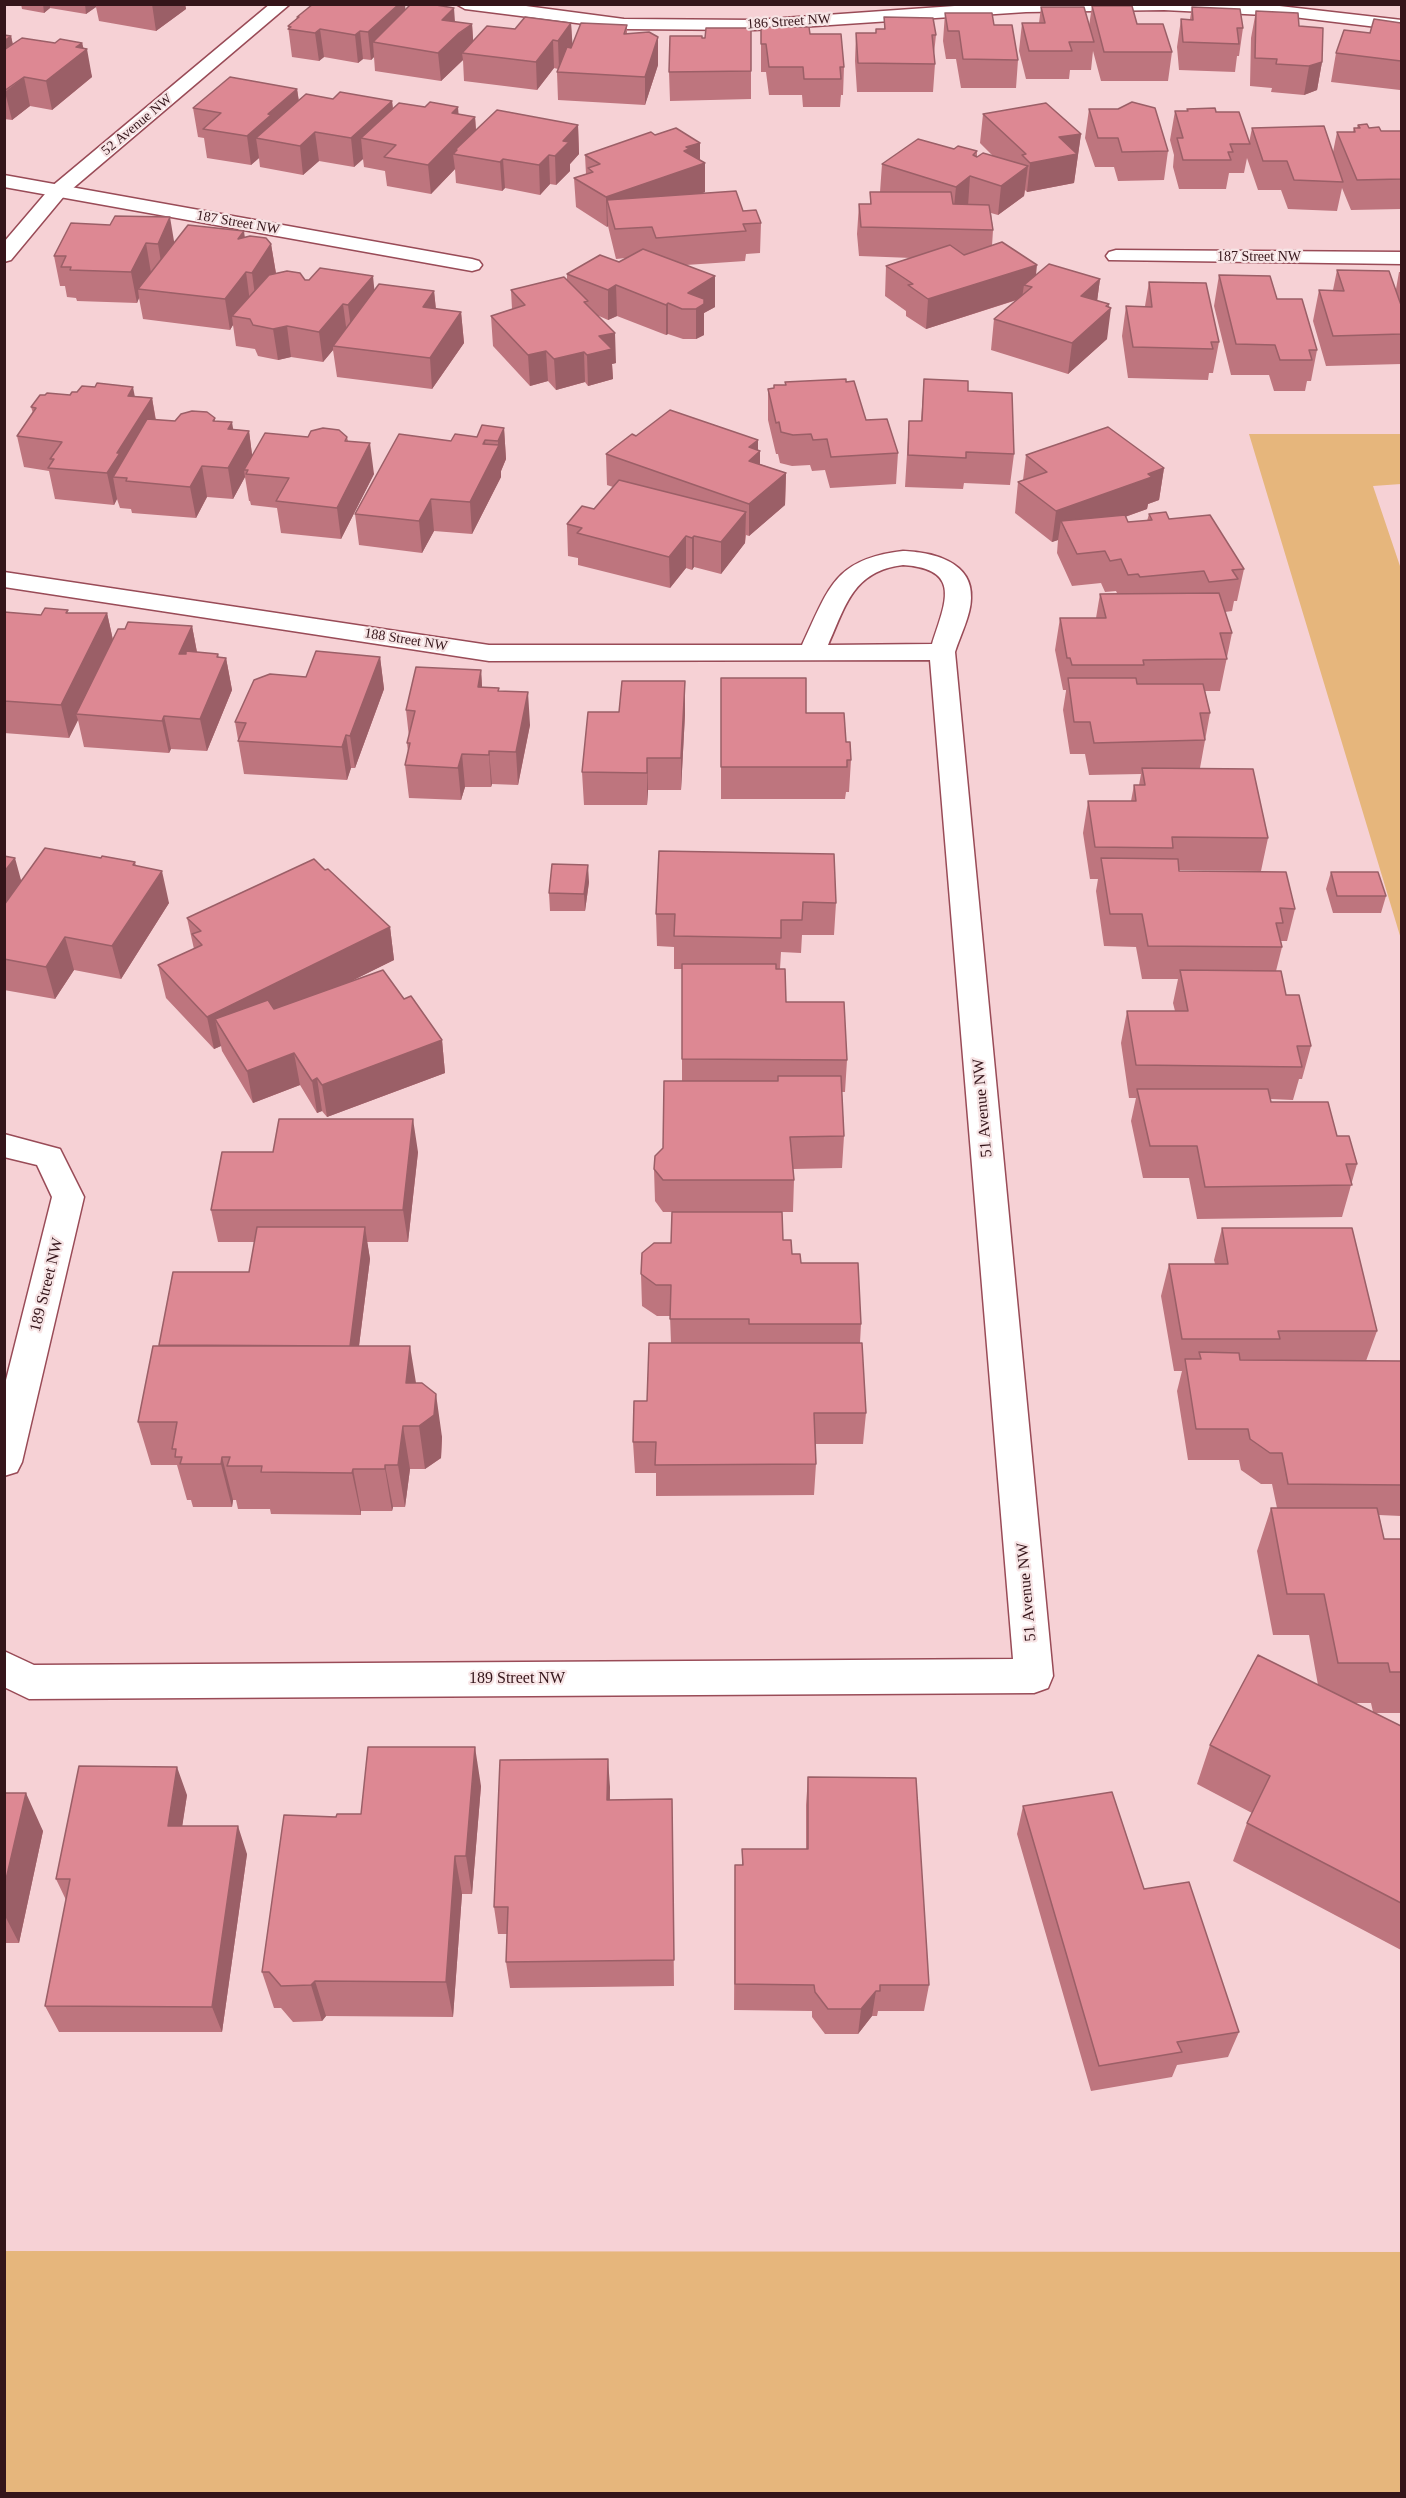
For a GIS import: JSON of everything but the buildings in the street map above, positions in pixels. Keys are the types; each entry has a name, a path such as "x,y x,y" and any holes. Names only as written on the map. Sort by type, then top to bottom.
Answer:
{"street":[{"name":"52 Avenue NW","path":"4,256 58,191 281,4"},
{"name":"186 Street NW","path":"465,4 624,24 755,25 1026,7 1164,5 1285,10 1401,25"},
{"name":"187 Street NW","path":"4,181 472,265"},
{"name":"187 Street NW","path":"1116,256 1401,258"},
{"name":"51 Avenue NW","path":"812,651 841,594 855,573 869,564 885,560 926,561 946,568 953,574 959,591 942,652 1034,1676"},
{"name":"188 Street NW","path":"4,579 489,653 942,652"},
{"name":"189 Street NW","path":"4,1145 49,1157 68,1197 4,1461"},
{"name":"189 Street NW","path":"4,1667 29,1682 1034,1676"}],"shaded area":[{"path":"1249,434 1401,434 1401,484 1373,486 1401,569 1401,939"},
{"path":"4,2251 1401,2252 1401,2493 5,2493"}]}
